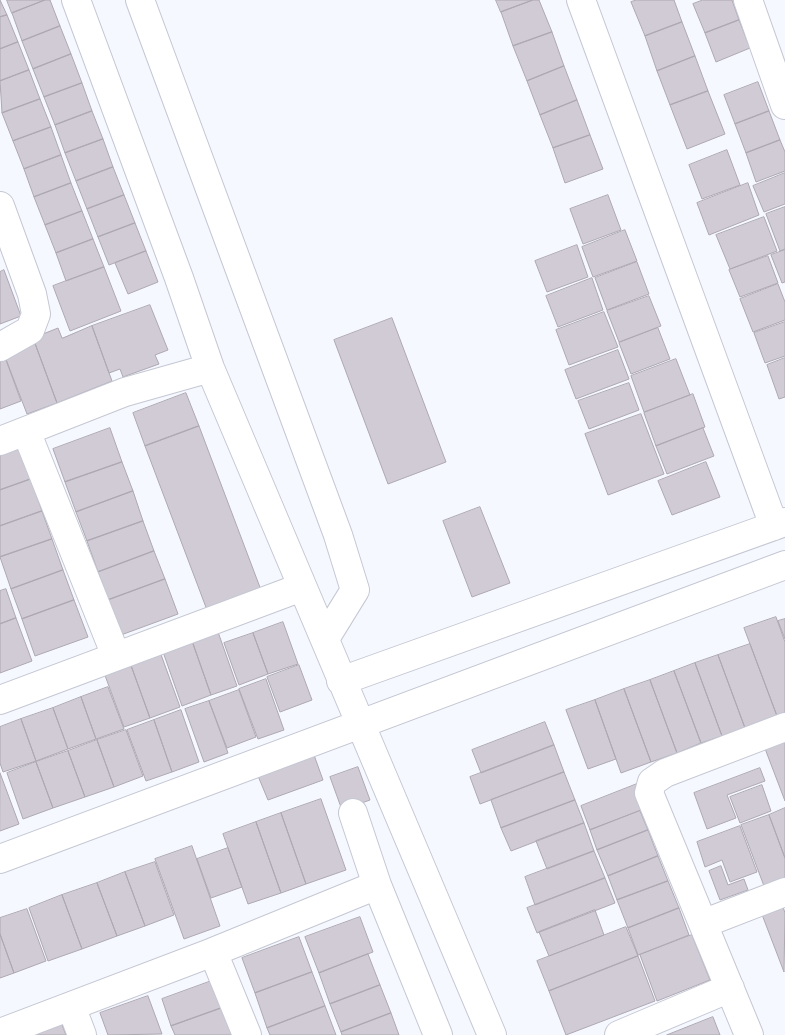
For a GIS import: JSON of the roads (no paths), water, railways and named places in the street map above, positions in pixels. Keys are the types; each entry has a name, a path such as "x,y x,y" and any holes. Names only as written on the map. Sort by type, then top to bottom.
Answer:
{"street":[{"path":"76,0 179,278 210,368 302,587 326,637 340,681 361,722 492,1035"},
{"path":"140,0 335,525 355,590 326,637"},
{"path":"340,681 780,524 581,0"},
{"path":"748,0 785,105"},
{"path":"0,206 32,294 36,314 30,330 0,347"},
{"path":"0,441 125,392 210,368"},
{"path":"26,431 116,656"},
{"path":"0,859 361,722 785,565"},
{"path":"0,700 302,587"},
{"path":"749,1035 705,923 649,793 652,782 665,773 785,727"},
{"path":"353,813 377,885 438,1035"},
{"path":"0,1033 213,952 377,885"},
{"path":"705,923 785,892"},
{"path":"213,952 247,1035"},
{"path":"619,1035 730,988"},
{"path":"71,1006 82,1035"}]}
